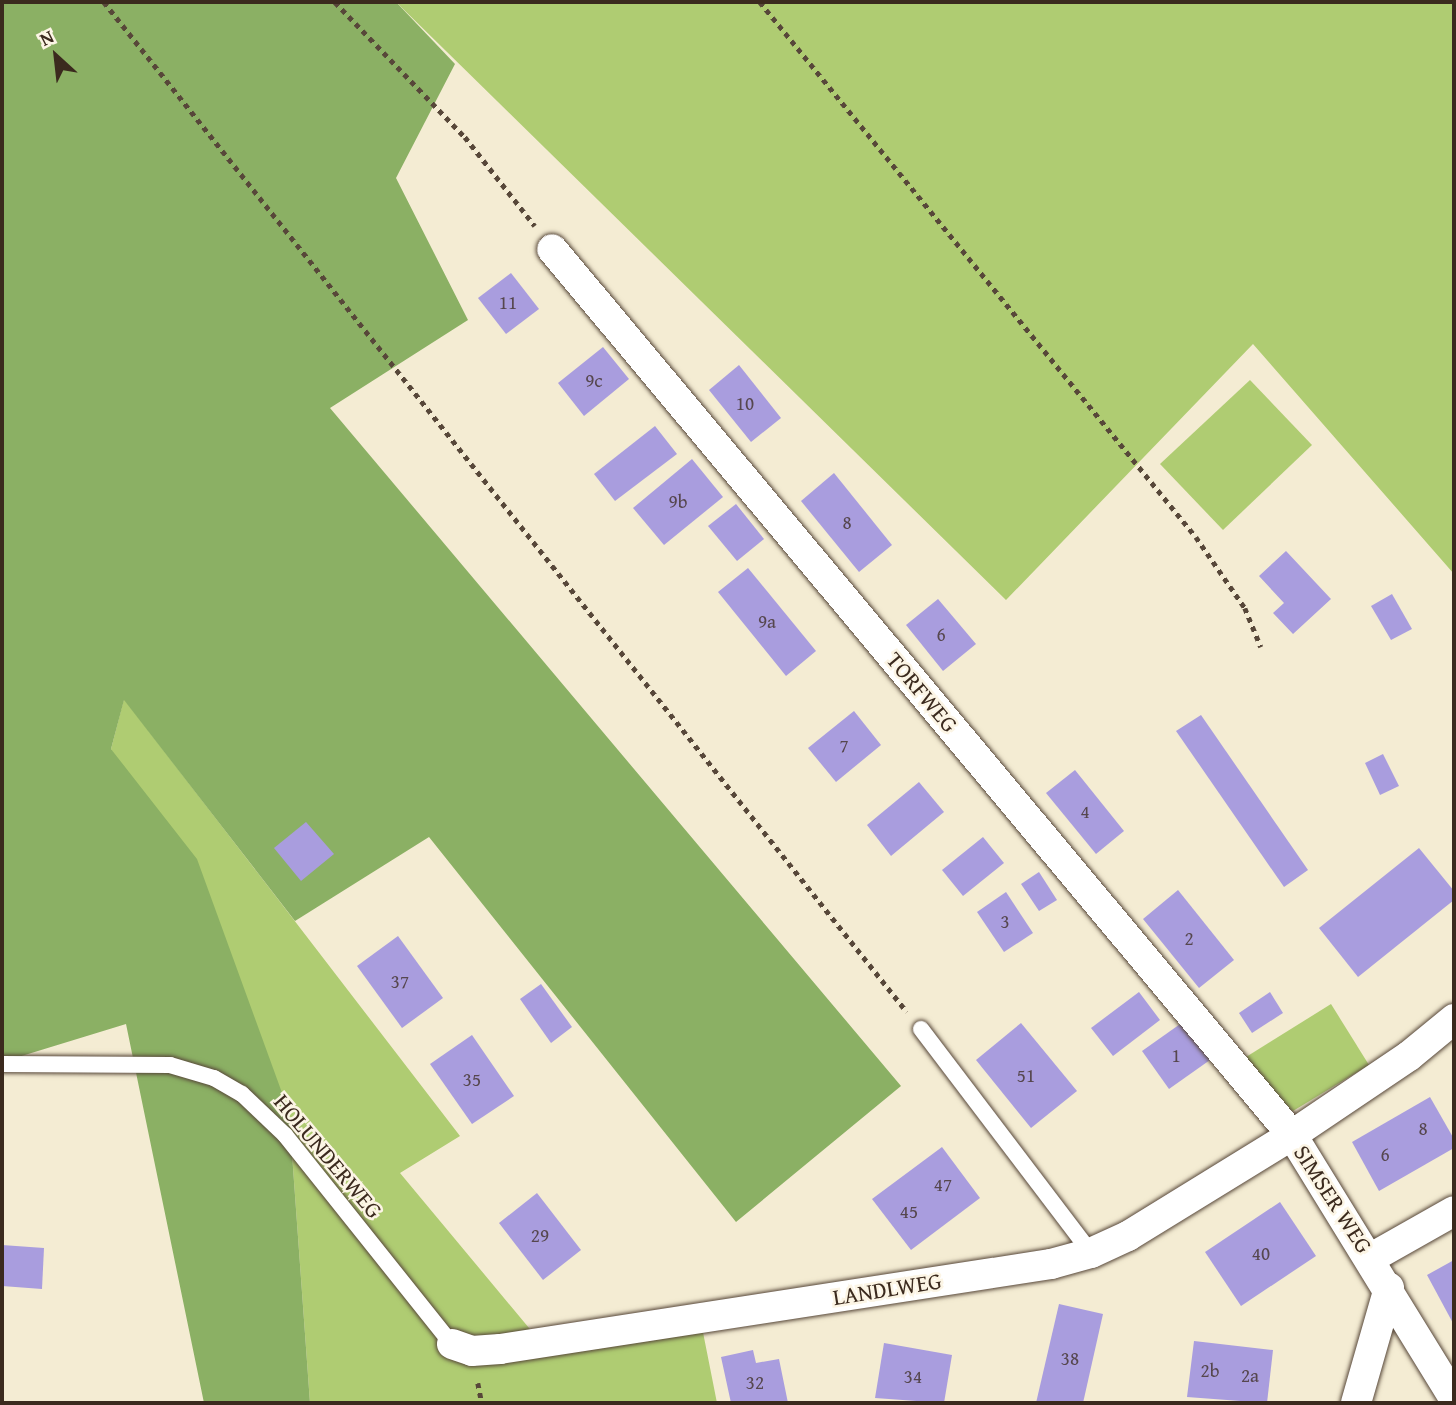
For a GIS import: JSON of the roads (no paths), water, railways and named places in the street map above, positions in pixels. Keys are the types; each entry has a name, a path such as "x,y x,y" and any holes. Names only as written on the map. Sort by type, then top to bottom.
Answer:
{"street":[{"name":"TORFWEG","path":"552,249 1292,1135"},
{"name":"SIMSER WEG","path":"1454,1019 1409,1056 1292,1135 1371,1258 1454,1398"},
{"name":"LANDLWEG","path":"452,1344 472,1351 500,1349 1051,1264 1091,1253 1128,1236 1292,1135"},
{"path":"1371,1258 1454,1211"},
{"path":"1356,1403 1389,1288"}],"lane":[{"path":"921,1030 1091,1253"},
{"name":"HOLUNDERWEG","path":"2,1064 170,1065 214,1078 242,1094 285,1135 452,1344"}]}
